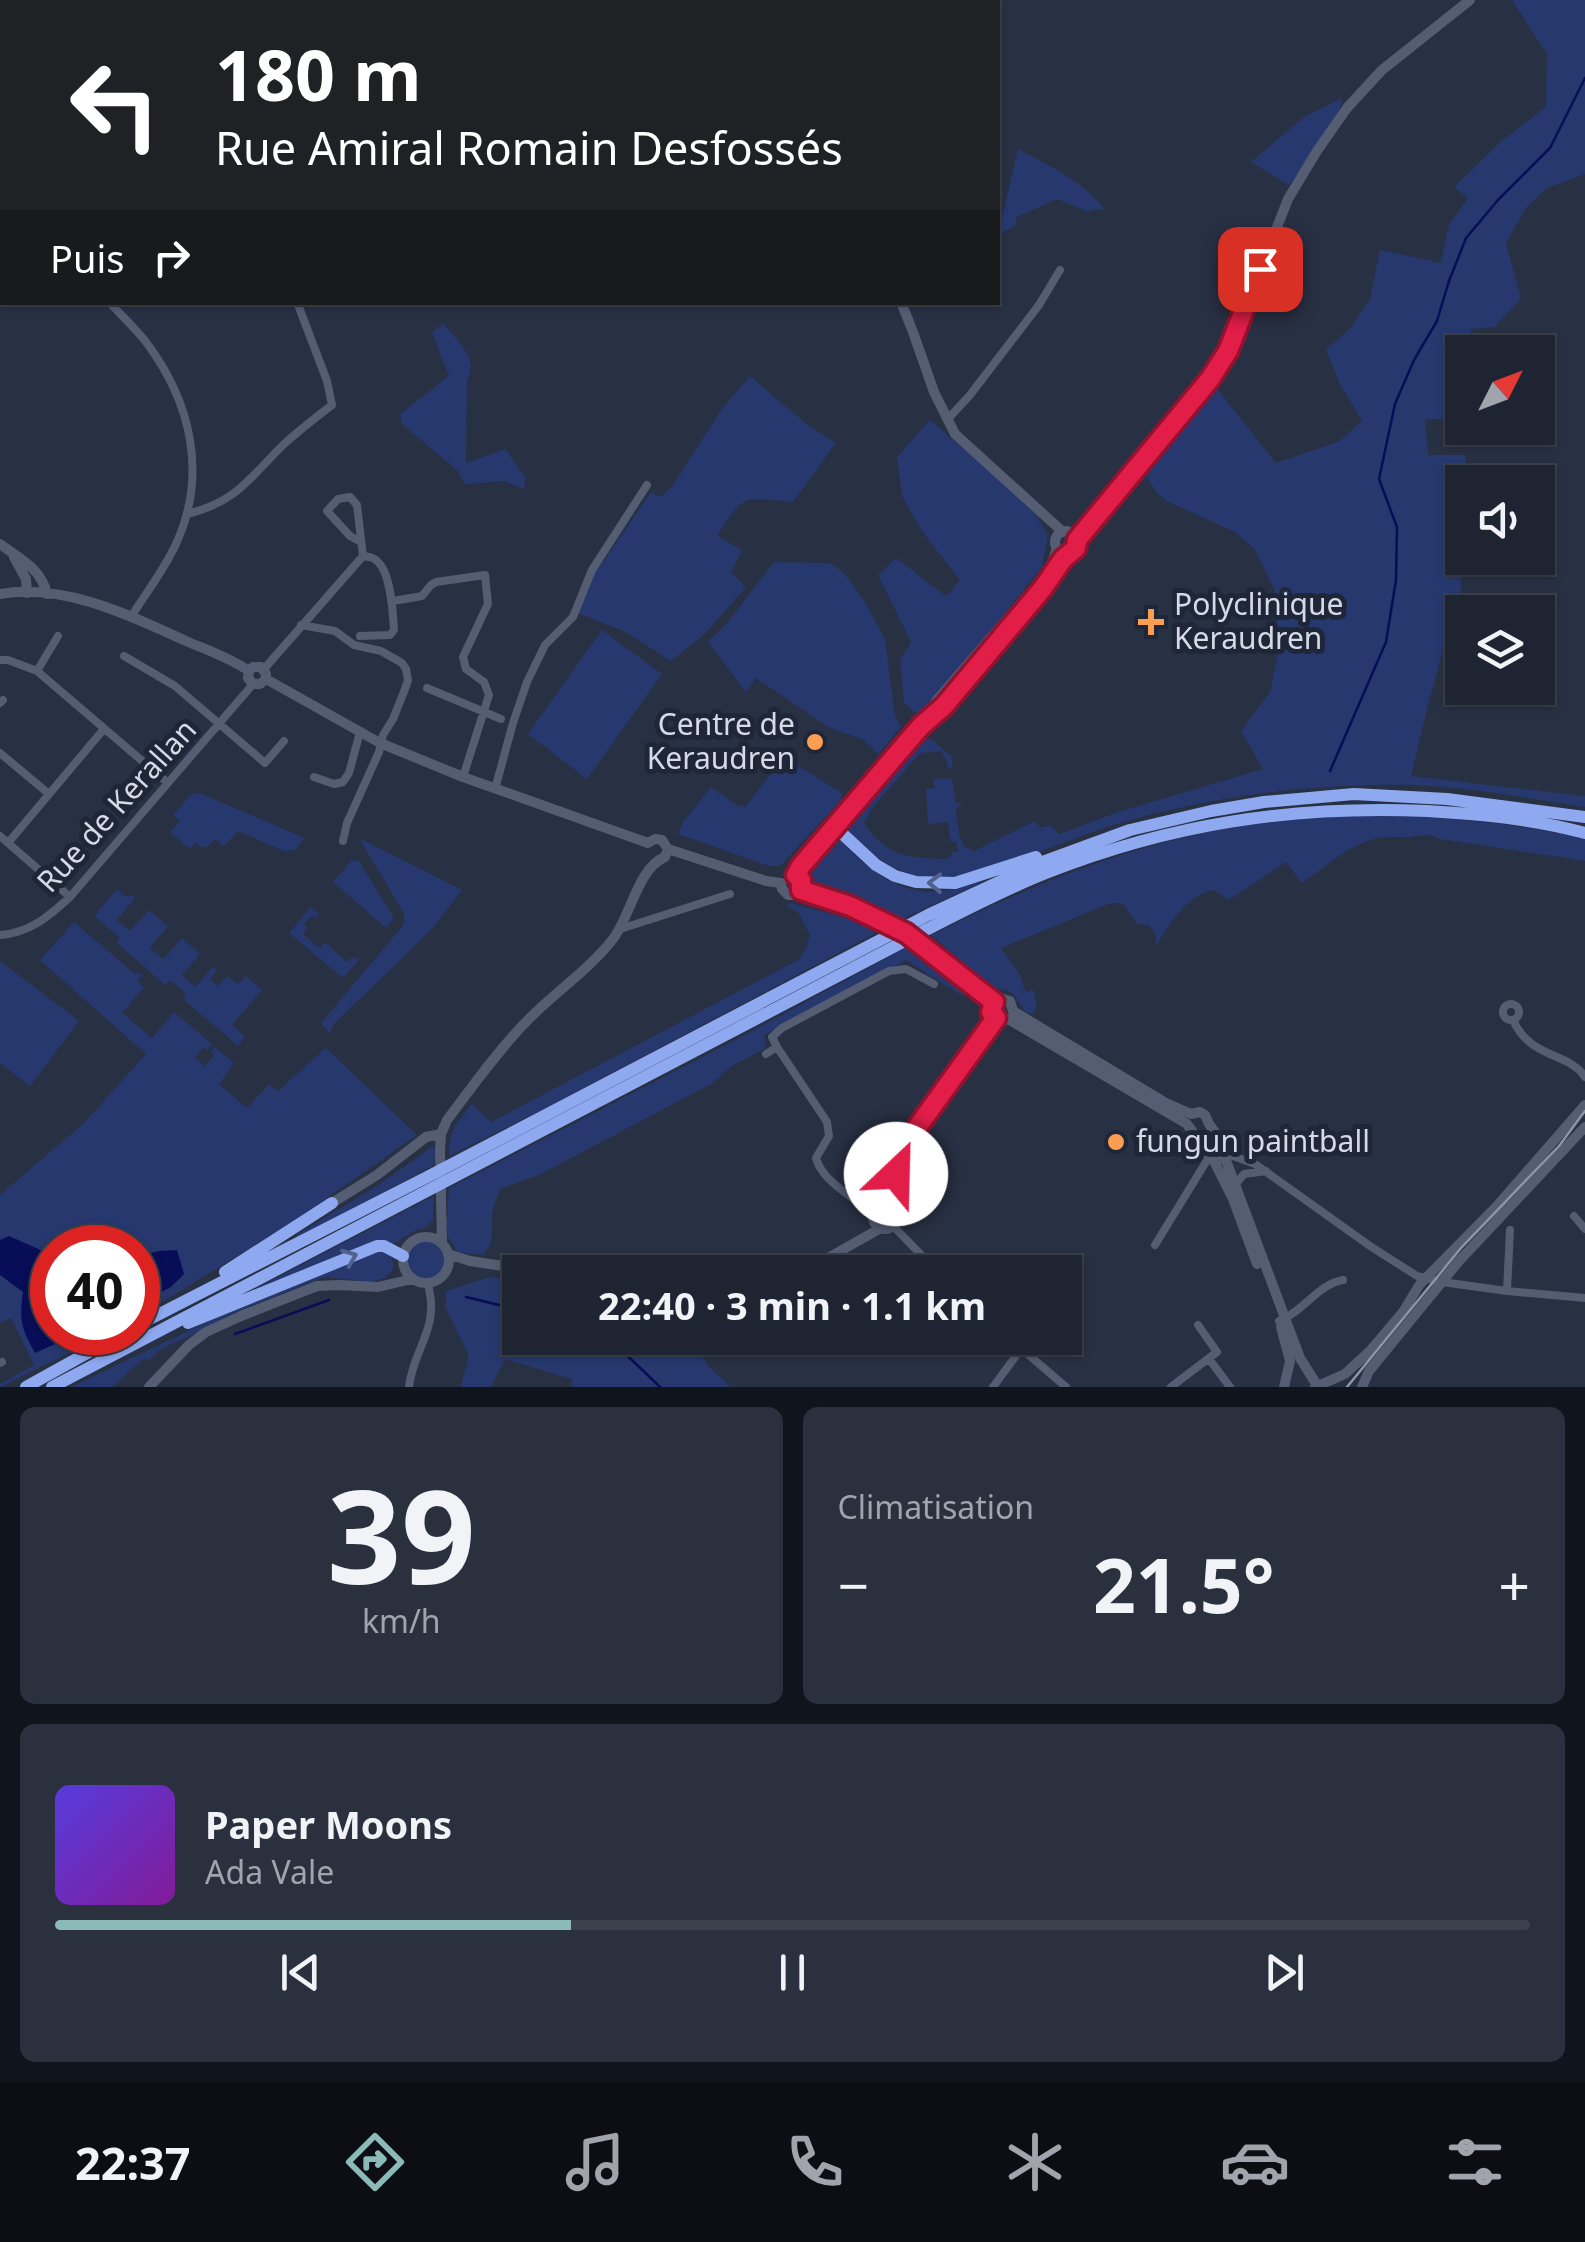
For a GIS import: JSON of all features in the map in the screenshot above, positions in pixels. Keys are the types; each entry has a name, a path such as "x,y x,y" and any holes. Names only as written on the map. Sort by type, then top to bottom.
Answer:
{"highway":[{"path":"834,826 876,865 895,876 916,882 955,883 1130,830 1211,810 1264,802 1354,794 1448,799 1582,817"},
{"path":"52,1387 995,894 1077,862 1131,843 1198,827 1311,811 1369,808 1466,814 1585,833"},
{"path":"176,1304 432,1175 928,915 1025,870 1130,830"},
{"path":"160,1313 332,1203"},
{"path":"163,1328 189,1323 376,1246 392,1248 403,1262"},
{"path":"26,1387 84,1355"}],"main road":[{"path":"796,875 1050,568 1060,548 1056,538 1071,535 1095,518 1218,368 1288,199 1347,108 1382,70 1470,0"},
{"path":"901,305 934,392 955,434 1071,535 1076,548 1060,548"},
{"path":"1039,508 1060,548"},
{"path":"0,544 34,569 44,580 47,594"},
{"path":"12,553 26,579 27,592"},
{"path":"0,594 27,592 81,600 132,617 249,670"},
{"path":"249,670 256,666 380,743 462,777 648,843 659,838 666,842 665,857 650,862"},
{"path":"249,670 252,684 260,684 265,674"},
{"path":"448,1268 440,1221 441,1134 447,1120 515,1033 619,930 650,862 648,843"},
{"path":"668,849 766,882 781,883"},
{"path":"788,875 796,875 801,880 801,890 788,895 781,883 788,875"},
{"path":"801,890 884,921 927,948 994,1002"},
{"path":"834,1255 860,1241 881,1217 901,1154 911,1136 1006,1016 1012,1004 1000,998 991,1012 1006,1016 1189,1119 1203,1114 1225,1146 1215,1155"},
{"path":"1219,1140 1209,1142 1282,1320 1317,1387 1345,1374 1370,1351 1426,1278 1497,1206 1585,1105"},
{"path":"1189,1119 1189,1130 1215,1155 1235,1185 1282,1320 1290,1361 1279,1387"},
{"path":"1195,1134 1205,1132 1209,1124"},
{"path":"1362,1387 1369,1371 1475,1243 1585,1128"},
{"path":"332,1203 377,1176 426,1138 441,1134"},
{"path":"387,1285 411,1242 425,1236 440,1221"},
{"path":"425,1236 442,1243"},
{"path":"448,1254 502,1265"},
{"path":"149,1387 206,1332 316,1286 366,1288 412,1279 428,1283 439,1279 448,1268 470,1260"},
{"path":"403,1262 412,1279"}],"street":[{"path":"947,420 1031,316 1060,270"},
{"path":"112,305 145,340 168,376 186,415 194,468 187,514 175,547 132,617"},
{"path":"187,514 206,510 233,496 285,443 332,405 298,305"},
{"path":"496,789 527,682 546,645 573,617 592,570 647,484"},
{"path":"361,542 327,511 338,499 350,497 358,505 363,556"},
{"path":"360,636 390,635 394,630 392,600 382,566 363,556"},
{"path":"265,674 302,624 363,556"},
{"path":"392,600 422,596 436,582 484,576 488,604 462,656 466,669 484,682 489,694 462,777"},
{"path":"302,624 335,631 354,645 381,650 406,669 408,680 347,823 343,842"},
{"path":"37,671 58,636"},
{"path":"124,656 175,686 265,763 284,741"},
{"path":"0,660 37,671 168,783"},
{"name":"Rue de Kerallan","path":"0,935 44,921 70,897 252,684"},
{"path":"427,688 501,720"},
{"path":"70,897 4,840 104,730"},
{"path":"314,777 334,784 343,782 349,774 360,732"},
{"path":"0,753 49,794"},
{"path":"619,930 730,894"},
{"path":"920,1255 881,1217 827,1178 818,1166 816,1158 828,1136 828,1125 772,1037 890,971 906,969 934,984"},
{"path":"1513,1020 1516,1029 1541,1052 1569,1063 1585,1077"},
{"path":"766,1054 777,1047"},
{"path":"1156,1245 1215,1155 1246,1159 1266,1171 1416,1276 1507,1291 1585,1298"},
{"path":"1235,1185 1244,1174 1266,1171"},
{"path":"1574,1216 1585,1228"},
{"path":"1507,1291 1510,1230"},
{"path":"1282,1320 1330,1284 1343,1280"},
{"path":"409,1387 411,1367 428,1330 432,1306 428,1283"},
{"path":"1171,1387 1217,1352 1198,1324"},
{"path":"993,1387 1017,1355"},
{"path":"1029,1355 1066,1387"},
{"path":"1209,1358 1230,1387"}],"shaded area":[{"path":"1512,0 1585,0 1585,174 1547,188 1526,208 1506,243 1521,299 1494,327 1471,329 1470,335 1445,335 1445,419 1425,419 1428,455 1466,455 1466,465 1445,465 1445,575 1461,575 1461,588 1459,595 1445,595 1445,644 1411,776 1585,796 1585,807 1499,793 1412,785 1310,788 1242,796 1123,822 952,878 905,872 869,852 848,832 853,821 923,739 931,739 952,757 952,768 948,769 941,751 920,753 864,823 890,849 922,858 948,859 958,852 956,842 950,841 948,822 928,824 926,789 935,788 933,779 952,778 956,803 962,804 956,809 959,834 964,846 974,851 1035,821 1041,828 1049,825 1060,834 1115,813 1263,769 1241,731 1270,692 1278,654 1275,591 1254,548 1235,532 1167,501 1144,473 1216,387 1276,463 1338,442 1362,421 1326,350 1351,327 1370,299 1380,250 1441,263 1449,225 1468,198 1454,187 1499,143 1546,107 1547,54"},
{"path":"1342,98 1337,126 1289,185 1251,162 1304,117"},
{"path":"1018,149 1076,182 1105,209 1086,211 1057,199 1017,217 1015,226 1000,234"},
{"path":"443,323 471,364 467,380 466,463 505,449 525,477 524,489 504,481 464,484 458,471 402,424 400,414 449,376 432,333"},
{"path":"750,376 809,426 836,443 793,502 754,499 734,512 717,536 742,550 731,572 746,587 705,634 671,661 626,632 572,611 592,568 604,561 651,492 660,497 671,488 721,410"},
{"path":"930,420 1031,507 1048,535 1042,567 918,715 904,703 900,660 911,642 878,575 896,558 946,596 960,580 921,530 902,496 897,457"},
{"path":"774,562 830,563 844,573 864,600 885,639 895,716 901,727 878,754 862,739 830,728 756,678 746,692 708,642"},
{"path":"602,630 662,674 587,779 528,734"},
{"path":"784,757 842,793 841,800 779,866 769,866 678,834 711,787 745,807"},
{"path":"198,793 304,838 295,850 284,851 238,831 224,846 215,839 207,848 196,843 190,849 170,832 180,821 173,815 191,795"},
{"path":"1383,815 1484,822 1585,839 1585,861 1428,835 1378,838 1347,851 1302,883 1286,862 1229,900 1214,890 1203,893 1174,918 1147,961 1156,946 1156,934 1149,925 1138,924 1122,903 1111,903 1001,948 1018,971 1026,992 1034,990 1037,1006 1033,1014 1025,1012 1010,991 993,988 931,935 1058,878 1123,854 1262,823"},
{"path":"835,836 872,870 898,885 928,892 957,888 981,879 983,882 904,918 807,880 811,866"},
{"path":"359,838 462,890 431,930 333,1025 330,1034 321,1023 404,922 404,913"},
{"path":"352,860 359,861 394,918 386,928 333,882"},
{"path":"117,889 126,897 135,898 117,920 130,931 149,910 168,926 150,948 163,959 182,938 200,954 182,975 195,987 213,967 217,970 210,979 218,986 227,976 238,984 246,976 262,990 232,1025 245,1037 238,1046 183,999 186,994 170,980 165,985 117,943 120,938 94,916"},
{"path":"790,903 874,928 874,934 449,1156 454,1128 472,1104 491,1122 798,960 810,935 798,912 787,906"},
{"path":"311,907 319,914 316,918 312,915 304,924 307,928 303,934 319,948 325,942 347,962 358,957 343,978 289,933"},
{"path":"74,922 135,974 142,975 137,981 144,987 122,1013 152,1038 174,1012 212,1044 195,1057 204,1066 214,1056 211,1053 215,1047 234,1063 219,1084 247,1108 269,1084 278,1091 326,1048 417,1135 327,1201 160,1303 160,1225 30,1225 30,1355 65,1355 0,1387 34,1365 11,1318 0,1323 0,1195 84,1123 146,1054 40,960"},
{"path":"907,947 966,994 964,997 906,960 764,1035 766,1048 732,1066 711,1084 539,1175 500,1189 491,1241 483,1255 458,1252 446,1234 449,1188"},
{"path":"0,961 79,1021 30,1086 0,1063"},
{"path":"433,1146 434,1165 298,1238 296,1235 377,1186"},
{"path":"434,1196 433,1220 425,1228 392,1245 243,1295"},
{"path":"9,1236 30,1245 30,1343 22,1324 23,1292 0,1275 0,1240"},
{"path":"425,1241 438,1247 444,1260 438,1273 425,1279 412,1273 406,1260 412,1247"},
{"path":"382,1249 392,1258 394,1268 386,1277 372,1282 323,1277 229,1315 160,1350 160,1344"},
{"path":"177,1250 184,1274 160,1293 160,1251"},
{"path":"490,1277 502,1279 502,1355 701,1355 731,1387 571,1387 572,1379 505,1359 491,1387 461,1387 469,1355 445,1307 446,1291"},
{"path":"138,1355 154,1355 143,1359 112,1387 71,1387"}],"waterway":[{"path":"1330,771 1386,642 1396,580 1397,527 1379,479 1395,404 1437,321 1466,238 1550,148 1585,78"},
{"path":"466,1297 502,1306"},
{"path":"235,1334 329,1300"},
{"path":"627,1355 660,1387"}],"tram line":[{"path":"1347,1387 1461,1248 1559,1146 1585,1111"}],"place":[{"name":"Polyclinique Keraudren","path":"1151,622"},
{"name":"Centre de Keraudren","path":"815,742"},
{"name":"fungun paintball","path":"1116,1142"}],"route":[{"path":"896,1174 911,1136 996,1018 991,1012 994,1002 906,933 850,906 801,890 801,880 796,875 1035,598 1063,559 1074,551 1077,540 1210,379 1228,351 1260,269"}]}
